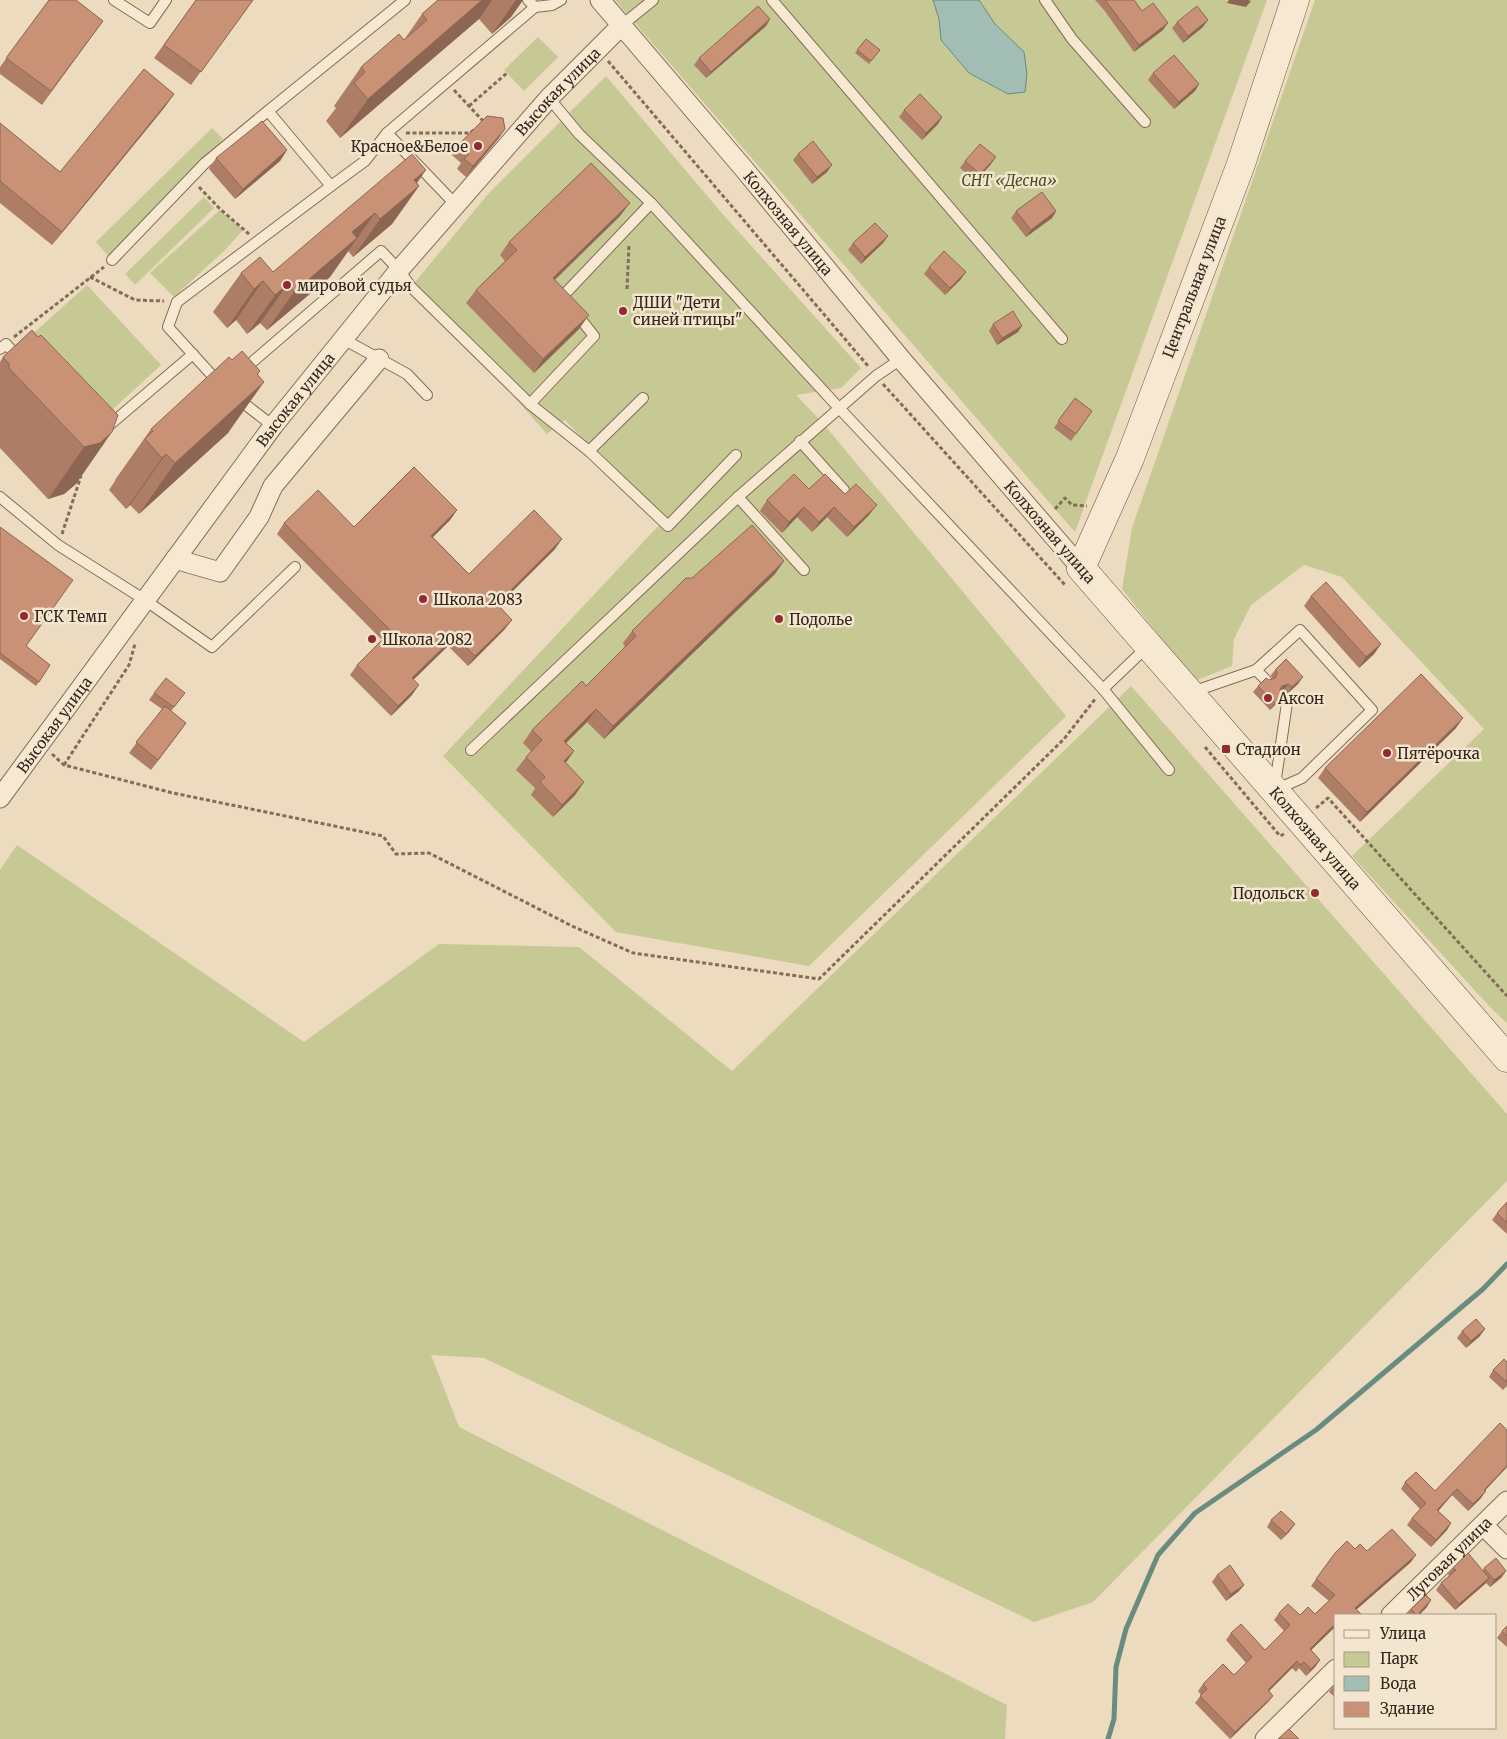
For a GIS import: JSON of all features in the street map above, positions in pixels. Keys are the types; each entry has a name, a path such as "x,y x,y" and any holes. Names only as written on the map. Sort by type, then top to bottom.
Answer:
{"street":[{"name":"Колхозная улица","path":"600,0 744,169 901,359 1507,1058"},
{"name":"Центральная улица","path":"1081,568 1130,458 1241,164 1295,0"},
{"name":"Высокая улица","path":"0,798 273,426 343,339 400,270 549,98 622,25"},
{"path":"175,560 220,572 259,517 273,486 379,358"},
{"name":"Луговая улица","path":"1392,1614 1507,1501"},
{"path":"1483,1525 1507,1549"},
{"path":"1265,1739 1334,1671"}],"lane":[{"path":"114,0 150,23 166,0"},
{"path":"112,260 205,164 405,0"},
{"path":"560,0 552,6 532,3 447,82 387,133 365,161 257,240 177,302 168,327 223,388 381,251 400,270 411,287 530,404 589,450 668,526 736,455"},
{"path":"622,25 653,0"},
{"path":"772,0 1062,339"},
{"path":"1045,0 1072,39 1145,122"},
{"path":"549,98 579,134 651,203 839,408 1103,690 1169,770"},
{"path":"268,111 331,186"},
{"path":"387,133 456,205"},
{"path":"530,404 594,336 562,297 651,203"},
{"path":"343,339 408,374 427,395"},
{"path":"3,346 26,366"},
{"path":"100,433 193,354"},
{"path":"471,750 738,497 876,376 901,359"},
{"path":"230,393 273,426"},
{"path":"589,450 643,398"},
{"path":"800,441 844,490"},
{"path":"0,496 58,545 145,600 212,647 295,566"},
{"path":"738,497 804,570"},
{"path":"1189,693 1256,670 1300,630 1372,710 1302,778 1274,791"},
{"path":"1103,690 1148,646"},
{"path":"1256,670 1266,680"},
{"path":"1274,791 1286,703 1282,698"}],"path":[{"path":"469,106 507,73"},
{"path":"447,82 484,122"},
{"path":"387,133 470,132 484,122 491,120"},
{"path":"191,178 220,209 257,240"},
{"path":"627,289 629,226"},
{"path":"3,346 112,260"},
{"path":"90,277 135,300 177,302"},
{"path":"58,545 81,475"},
{"path":"64,766 129,665 136,643 130,620"},
{"path":"40,743 64,766 173,793 383,836 396,854 429,853 572,926 633,953 819,978 1064,739 1103,690"}],"green space":[{"name":"СНТ «Десна»","path":"615,0 1267,0 1075,532 1055,509"},
{"path":"1315,0 1507,0 1507,1023 1490,1007 1352,856 1484,729 1342,577 1304,565 1251,605 1234,639 1232,666 1195,681 1122,589 1132,528"},
{"path":"538,37 558,57 524,91 504,70"},
{"name":"Подолье","path":"606,76 720,211 861,368 841,388 796,395 822,422 1066,716 809,966 616,932 443,756 662,522 565,420 547,434 460,336 411,287 488,194"},
{"path":"212,128 223,139 110,258 96,242"},
{"path":"204,197 214,208 135,285 125,274"},
{"path":"220,210 243,230 225,250 174,297 150,273"},
{"path":"87,285 161,365 100,421 26,340"},
{"path":"1131,686 1507,1114 1507,1181 1093,1602 1034,1622 484,1358 431,1355 459,1427 1007,1705 1005,1739 0,1739 0,870 17,845 304,1042 439,944 579,947 732,1071"}],"water":[{"path":"933,0 979,0 995,24 1024,52 1027,74 1025,92 1008,94 969,73 941,40 939,19"}],"building":[{"path":"49,0 76,0 103,21 51,91 6,58"},
{"path":"196,0 253,0 201,72 164,45"},
{"path":"438,0 482,0 368,99 354,83 365,72 361,67 399,34 404,40 427,20 422,14"},
{"path":"1105,0 1134,0 1142,11 1153,3 1168,23 1139,45"},
{"path":"758,6 770,19 711,72 699,58"},
{"path":"1197,6 1208,20 1188,36 1177,22"},
{"path":"866,39 880,50 871,61 857,50"},
{"path":"1174,55 1199,84 1179,102 1153,73"},
{"path":"144,69 174,94 62,232 0,181 0,123 60,172"},
{"path":"920,94 942,117 926,133 904,110"},
{"path":"487,116 503,118 505,129 473,166 464,159 469,154 459,144"},
{"path":"262,121 287,150 243,189 216,158"},
{"path":"813,141 832,165 817,177 798,154"},
{"path":"980,144 996,157 980,174 965,161"},
{"path":"412,154 426,170 414,180 419,186 380,219 375,213 352,232 357,238 294,292 288,284 275,295 263,281 254,289 241,273 260,257 273,272"},
{"path":"591,163 630,203 553,278 589,315 543,359 476,290 517,250 509,242"},
{"path":"1042,192 1056,211 1031,230 1016,211"},
{"path":"875,223 888,236 865,257 853,243"},
{"path":"944,251 966,272 950,288 929,267"},
{"path":"1013,311 1022,326 1002,338 993,324"},
{"path":"32,330 38,337 41,335 118,415 112,432 100,443 84,447 8,367 10,365 3,357"},
{"path":"242,351 260,371 257,374 264,382 175,463 166,454 162,458 145,439 153,431 151,429 229,357 232,360"},
{"path":"1075,398 1092,411 1076,434 1058,421"},
{"name":"Школа 2083","path":"414,467 457,510 431,536 469,574 534,510 562,539 497,604 512,620 475,656 455,636 412,678 419,685 398,706 357,665 391,631 284,523 318,490 354,527"},
{"path":"794,474 809,489 825,474 845,494 856,484 877,505 854,527 834,507 819,522 804,507 789,522 767,500"},
{"path":"752,525 784,561 613,726 596,709 564,741 574,751 564,761 584,782 562,805 540,782 545,777 526,757 542,740 532,730 582,681 586,686 636,636 632,631 686,578 692,578"},
{"name":"ГСК Темп","path":"0,527 73,580 26,646 50,665 39,682 0,653"},
{"path":"1326,582 1381,644 1366,657 1311,596"},
{"path":"1286,659 1303,677 1292,687 1288,684 1282,686 1280,690 1282,696 1275,703 1258,686 1266,678 1269,680 1275,678 1277,674 1276,669"},
{"name":"Пятёрочка","path":"1421,674 1463,718 1367,812 1325,768"},
{"path":"166,678 185,693 174,707 154,693"},
{"path":"165,706 186,723 158,760 136,742"},
{"path":"1507,1202 1507,1223 1497,1213"},
{"path":"1476,1319 1485,1329 1471,1341 1462,1331"},
{"path":"1504,1359 1507,1362 1507,1382 1493,1370"},
{"path":"1500,1423 1507,1430 1507,1466 1473,1504 1457,1489 1437,1510 1451,1523 1436,1540 1412,1518 1426,1503 1405,1482 1416,1472 1435,1491"},
{"path":"1281,1511 1295,1524 1286,1534 1271,1520"},
{"path":"1392,1529 1416,1555 1355,1608 1361,1614 1334,1614 1334,1625 1310,1649 1320,1660 1311,1669 1304,1662 1300,1665 1297,1661 1268,1690 1273,1696 1235,1732 1200,1696 1207,1689 1203,1684 1223,1664 1234,1675 1252,1657 1231,1633 1241,1624 1265,1650 1290,1625 1279,1613 1288,1604 1300,1615 1308,1607 1315,1614 1335,1595 1316,1579 1335,1553 1347,1541 1355,1549 1360,1544 1367,1551"},
{"path":"1468,1553 1489,1578 1459,1604 1441,1583 1456,1570 1453,1568"},
{"path":"1496,1558 1506,1571 1494,1580 1484,1568"},
{"path":"1230,1565 1244,1585 1231,1594 1217,1575"},
{"path":"1426,1595 1431,1600 1418,1614 1411,1609"},
{"path":"1507,1626 1507,1636 1502,1631"},
{"path":"1289,1729 1299,1739 1278,1739"}],"waterway":[{"path":"1108,1739 1114,1719 1116,1667 1126,1629 1158,1555 1195,1513 1316,1430 1483,1289 1507,1264"}],"place":[{"name":"Красное&Белое","path":"478,146"},
{"name":"мировой судья","path":"287,285"},
{"name":"ДШИ \"Дети синей птицы\"","path":"623,311"},
{"name":"Школа 2083","path":"423,599"},
{"name":"ГСК Темп","path":"24,616"},
{"name":"Подолье","path":"779,619"},
{"name":"Школа 2082","path":"372,639"},
{"name":"Аксон","path":"1268,698"},
{"name":"Стадион","path":"1226,749"},
{"name":"Пятёрочка","path":"1387,753"},
{"name":"Подольск","path":"1315,893"}]}
